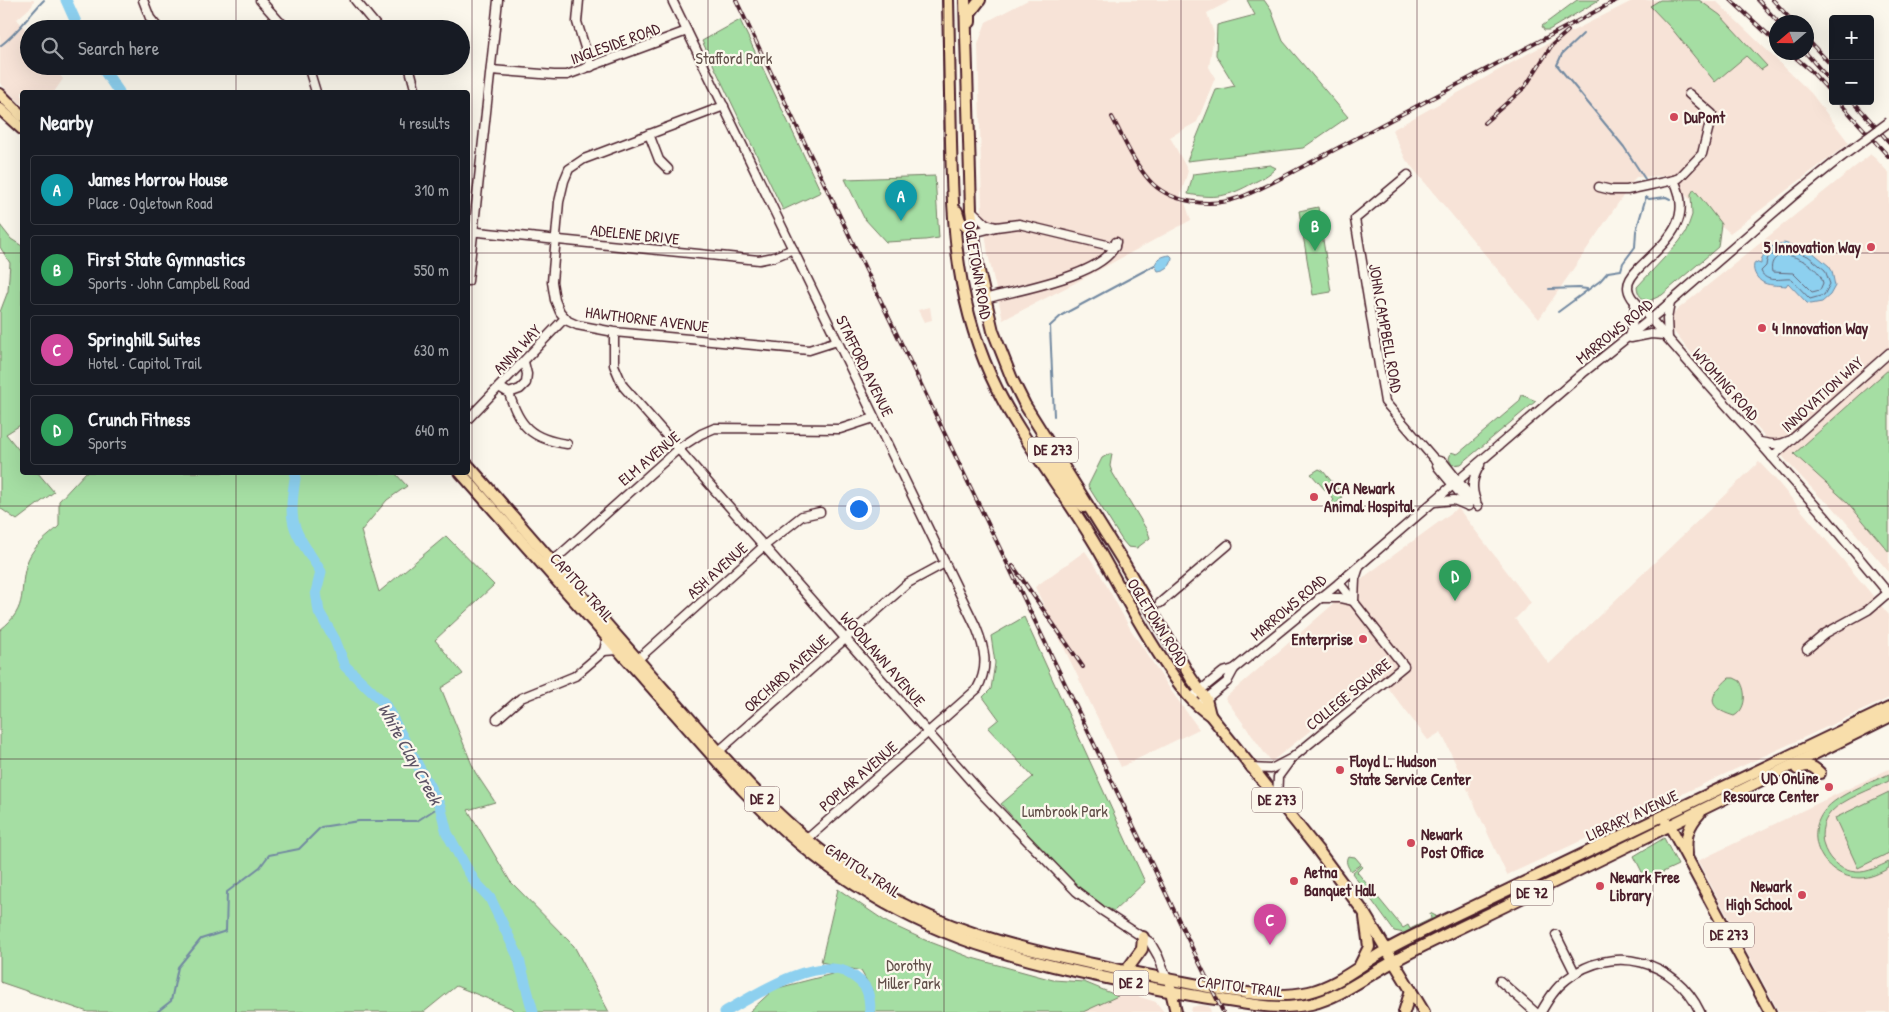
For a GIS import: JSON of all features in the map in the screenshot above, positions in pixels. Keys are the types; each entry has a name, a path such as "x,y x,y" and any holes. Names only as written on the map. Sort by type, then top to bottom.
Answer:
{"main road":[{"name":"OGLETOWN ROAD","path":"948,0 952,175 956,248 968,312 980,348 1004,402 1101,554 1146,636 1180,686 1194,702 1210,715 1321,854 1363,911 1394,961"},
{"name":"OGLETOWN ROAD","path":"965,0 971,210 984,299 993,332 1025,406 1124,563 1156,620 1203,695 1210,715"},
{"path":"966,37 970,14 980,0"},
{"path":"0,94 20,114"},
{"path":"0,109 20,127"},
{"path":"952,175 960,221 973,233"},
{"path":"1045,467 1052,464 1075,499 1094,516"},
{"name":"CAPITOL TRAIL","path":"470,467 551,563 765,802 806,840 861,880 906,906 973,934 1021,948 1167,979 1262,995 1283,996 1322,988 1387,950"},
{"name":"CAPITOL TRAIL","path":"463,475 766,814 804,848 857,887 893,908 932,927 995,950 1063,968 1171,992 1264,1007 1300,1006 1323,1000 1394,961"},
{"path":"1070,506 1093,530 1110,559 1118,564 1124,563"},
{"name":"LIBRARY AVENUE","path":"1387,950 1889,708"},
{"name":"LIBRARY AVENUE","path":"1394,961 1746,789 1889,716"},
{"path":"1746,789 1764,785 1807,765 1814,767 1820,773 1822,758 1834,745"},
{"path":"1688,858 1686,846 1688,830 1702,810"},
{"name":"DE 273","path":"1661,818 1670,826 1688,858 1770,1012"},
{"path":"1360,966 1366,957 1369,947 1363,911"},
{"path":"1126,971 1142,949 1143,936"},
{"name":"DE 273","path":"1394,961 1424,1012"},
{"path":"1167,979 1176,1012"},
{"path":"1404,1012 1411,990"},
{"path":"1264,1007 1283,1012"}],"street":[{"path":"143,0 152,20"},
{"path":"260,0 278,20"},
{"path":"355,0 372,20"},
{"path":"470,232 498,0"},
{"path":"578,0 577,22 591,67"},
{"name":"STAFFORD AVENUE","path":"672,0 979,635 986,661 977,689 929,732"},
{"name":"INGLESIDE ROAD","path":"490,70 562,75 591,67 688,31"},
{"path":"311,75 315,90"},
{"path":"412,75 416,90"},
{"path":"1599,187 1611,190 1628,190 1674,180 1690,168 1702,154 1712,114 1688,94"},
{"name":"HAWTHORNE AVENUE","path":"724,106 584,159 569,169 559,202 552,282 555,300 560,312 565,318 577,325 614,332 809,350 837,340"},
{"name":"MARROWS ROAD","path":"1194,702 1227,682 1234,669 1339,583 1583,373 1650,320 1772,214 1840,158 1889,122"},
{"path":"649,134 659,160 668,169"},
{"name":"JOHN CAMPBELL ROAD","path":"1408,175 1358,215 1354,224 1385,402 1435,460 1438,467 1455,483"},
{"name":"WYOMING ROAD","path":"1674,180 1682,201 1680,217 1668,238 1631,277 1628,287 1635,303 1760,442 1889,593"},
{"path":"971,210 986,224 996,227"},
{"path":"973,233 1019,224 1115,245 1101,261 1072,276 984,299"},
{"name":"ADELENE DRIVE","path":"470,232 760,260 774,257 793,249"},
{"path":"1635,303 1634,317 1628,338 1651,334 1665,337 1666,319 1670,303"},
{"name":"ANNA WAY","path":"470,417 565,318"},
{"name":"WOODLAWN AVENUE","path":"614,332 614,365 623,386 984,796 1076,891 1150,942 1167,979"},
{"name":"INNOVATION WAY","path":"1772,457 1889,353"},
{"path":"509,393 520,389 526,383 527,374 524,362"},
{"path":"499,387 509,393 515,412 527,428 545,440 567,444"},
{"name":"ELM AVENUE","path":"551,563 678,449 701,434 715,428 840,429 874,418"},
{"path":"1760,442 1771,444 1784,443 1796,436"},
{"path":"1455,483 1478,506 1472,485 1474,477 1484,459"},
{"path":"1432,502 1454,500 1468,506 1455,483"},
{"name":"ASH AVENUE","path":"638,660 764,546 802,516 820,512"},
{"path":"1160,603 1228,545"},
{"name":"ORCHARD AVENUE","path":"719,751 908,584 945,563"},
{"name":"MARROWS ROAD","path":"1354,601 1354,580 1359,565"},
{"name":"COLLEGE SQUARE","path":"1292,758 1404,666 1339,583"},
{"path":"1807,649 1826,633 1868,610 1889,593"},
{"path":"1320,598 1340,598 1354,601"},
{"path":"604,651 607,637"},
{"path":"497,719 521,698 575,676 604,651 618,650"},
{"name":"POPLAR AVENUE","path":"806,840 929,732"},
{"path":"1251,768 1271,769 1292,758"},
{"path":"1277,800 1278,777 1292,758"},
{"path":"1556,935 1575,973"},
{"path":"1541,1012 1554,991 1575,973 1594,964 1623,959 1641,962 1660,969 1688,991 1700,1012"},
{"path":"1500,981 1535,1012"}],"shaded area":[{"path":"0,0 34,0 32,6 17,19 20,23 20,75 60,75 63,79 55,90 20,90 20,103 0,83"},
{"path":"1028,0 1232,0 1207,13 1214,34 1209,67 1215,78 1197,122 1170,137 1188,171 1179,201 1185,203 1191,220 1003,320 988,254 982,210 978,44 986,22"},
{"path":"1634,0 1716,1 1769,52 1769,60 1777,60 1811,93 1849,143 1730,233 1663,176 1636,177 1539,319 1406,160 1392,130 1531,52"},
{"path":"1871,154 1889,173 1889,572 1832,506 1820,497 1792,467 1701,364 1672,329 1671,322 1677,310"},
{"path":"930,307 932,320 924,322 918,310"},
{"path":"1759,462 1889,615 1889,698 1507,875 1441,732 1428,740 1379,676 1271,762 1225,698 1368,574 1458,508 1531,603 1515,619 1549,664"},
{"path":"1085,551 1097,568 1131,630 1199,729 1121,767 1035,587"},
{"name":"Newark High School","path":"1889,769 1889,1012 1779,1012 1698,861"},
{"path":"1121,991 1156,1002 1164,1012 1081,1012"},
{"path":"1200,1005 1209,1006 1211,1012 1191,1012 1192,1007"}],"green space":[{"path":"1247,0 1264,0 1271,10 1283,41 1348,117 1303,148 1187,161 1216,90 1235,86 1216,55 1217,25 1255,15"},
{"path":"1577,0 1599,0 1549,30 1544,30 1542,26"},
{"path":"1660,0 1699,0 1720,15 1767,66 1761,70 1746,56 1715,82 1672,29 1650,6"},
{"name":"Stafford Park","path":"740,20 821,192 783,210 702,41"},
{"path":"1270,165 1276,168 1271,173 1229,194 1206,196 1188,194 1193,174"},
{"path":"935,176 939,238 886,242 864,218 845,179"},
{"path":"1694,189 1721,224 1718,247 1662,295 1649,301 1646,300 1640,296 1637,287 1686,232 1692,215 1691,194"},
{"path":"1318,207 1331,292 1313,295 1299,211"},
{"path":"0,225 11,239 20,245 20,425 6,434 20,452 20,475 40,475 54,492 17,520 0,508 0,312 8,291 10,263 0,247"},
{"path":"1889,369 1889,552 1848,503 1794,454"},
{"path":"1522,395 1536,401 1461,464 1452,465 1449,459 1451,452 1459,453 1519,402"},
{"path":"1112,454 1110,466 1112,472 1150,538 1137,548 1128,547 1122,540 1088,486 1102,458"},
{"path":"1319,469 1323,471 1342,494 1341,499 1333,506 1331,503 1334,500 1311,474"},
{"path":"83,475 397,475 407,486 387,500 361,531 379,592 446,536 494,585 435,640 463,674 441,688 475,772 495,802 468,810 510,881 574,946 609,1012 515,1012 511,1008 456,986 424,1012 88,1012 0,982 0,630 10,621 20,605 28,560 38,546 59,526 59,501"},
{"name":"Lumbrook Park","path":"1024,617 1145,882 1114,911 1098,903 1068,879 1001,804 1033,777 988,728 999,719 983,697 991,689 995,663 991,636"},
{"path":"1729,678 1740,681 1744,690 1743,705 1741,710 1734,716 1718,709 1714,705 1713,700 1714,695"},
{"path":"1889,774 1889,781 1836,807 1825,821 1822,830 1822,840 1830,858 1846,870 1860,872 1889,862 1889,868 1864,878 1848,876 1837,871 1827,864 1817,844 1816,832 1818,821 1825,810 1838,799"},
{"path":"1889,792 1889,853 1858,868 1835,818"},
{"path":"1664,838 1678,865 1646,880 1634,856"},
{"path":"1348,856 1355,857 1361,864 1351,871 1347,864"},
{"path":"1361,865 1362,867 1357,872 1403,928 1408,925 1410,929 1431,919 1430,913 1436,916 1436,918 1404,933 1394,931 1352,873"},
{"name":"Dorothy Miller Park","path":"838,889 888,923 972,958 1053,980 1084,982 1118,996 1083,1012 873,1012 872,990 861,971 821,962"},
{"path":"836,973 854,978 867,992 867,1012 749,1012 774,989"}],"water":[{"path":"1784,243 1811,251 1829,266 1835,286 1830,295 1822,302 1807,303 1788,283 1786,286 1770,285 1761,281 1757,276 1754,271 1755,262 1761,264 1761,260 1767,250"},
{"path":"1170,255 1172,260 1170,265 1164,270 1158,271 1155,265 1157,261"}],"waterway":[{"path":"27,20 44,0"},
{"name":"White Clay Creek","path":"66,0 75,20"},
{"path":"0,46 20,28"},
{"path":"1583,34 1562,54 1557,65 1624,147 1645,179"},
{"name":"White Clay Creek","path":"107,75 118,90"},
{"path":"1558,312 1600,281 1608,272 1621,270 1623,263 1635,247 1636,231 1646,197 1649,199 1666,197 1670,199"},
{"path":"1054,416 1050,326 1062,315 1155,265"},
{"path":"1549,289 1587,289"},
{"name":"White Clay Creek","path":"296,475 292,502 293,520 301,540 321,572 316,592 319,612 335,640 345,666 384,703 440,806 447,833 475,882 490,898 518,956 533,1012"},
{"path":"157,1012 171,1001 178,967 201,939 226,931 227,892 260,867 269,855 299,849 321,827 359,821 417,821 440,806"},
{"name":"White Clay Creek","path":"725,1012 786,979 821,969 836,969 850,974 860,981 868,994 870,1012"}],"railway":[{"path":"736,0 1223,1012"},
{"path":"1112,117 1138,165 1157,188 1167,194 1190,201 1203,203 1227,201 1251,193 1287,175 1617,0"},
{"path":"1731,0 1769,35"},
{"path":"1758,0 1772,15"},
{"path":"1773,0 1787,15"},
{"path":"1484,123 1525,87 1552,45 1568,31"},
{"path":"1814,47 1829,63"},
{"path":"1798,60 1829,91"},
{"path":"1812,60 1829,79"},
{"path":"1842,105 1889,157"},
{"path":"1857,105 1889,142"},
{"path":"1013,566 1083,667"}],"place":[{"name":"DuPont","path":"1674,117"},
{"name":"James Morrow House","path":"901,221"},
{"name":"5 Innovation Way","path":"1871,247"},
{"name":"First State Gymnastics","path":"1315,251"},
{"name":"4 Innovation Way","path":"1762,328"},
{"name":"VCA Newark Animal Hospital","path":"1314,497"},
{"name":"Crunch Fitness","path":"1455,601"},
{"name":"Enterprise","path":"1363,639"},
{"name":"Floyd L. Hudson State Service Center","path":"1340,770"},
{"name":"UD Online Resource Center","path":"1829,787"},
{"name":"Newark Post Office","path":"1411,843"},
{"name":"Aetna Banquet Hall","path":"1294,881"},
{"name":"Newark Free Library","path":"1600,886"},
{"name":"Newark High School","path":"1802,895"},
{"name":"Springhill Suites","path":"1270,945"}]}
